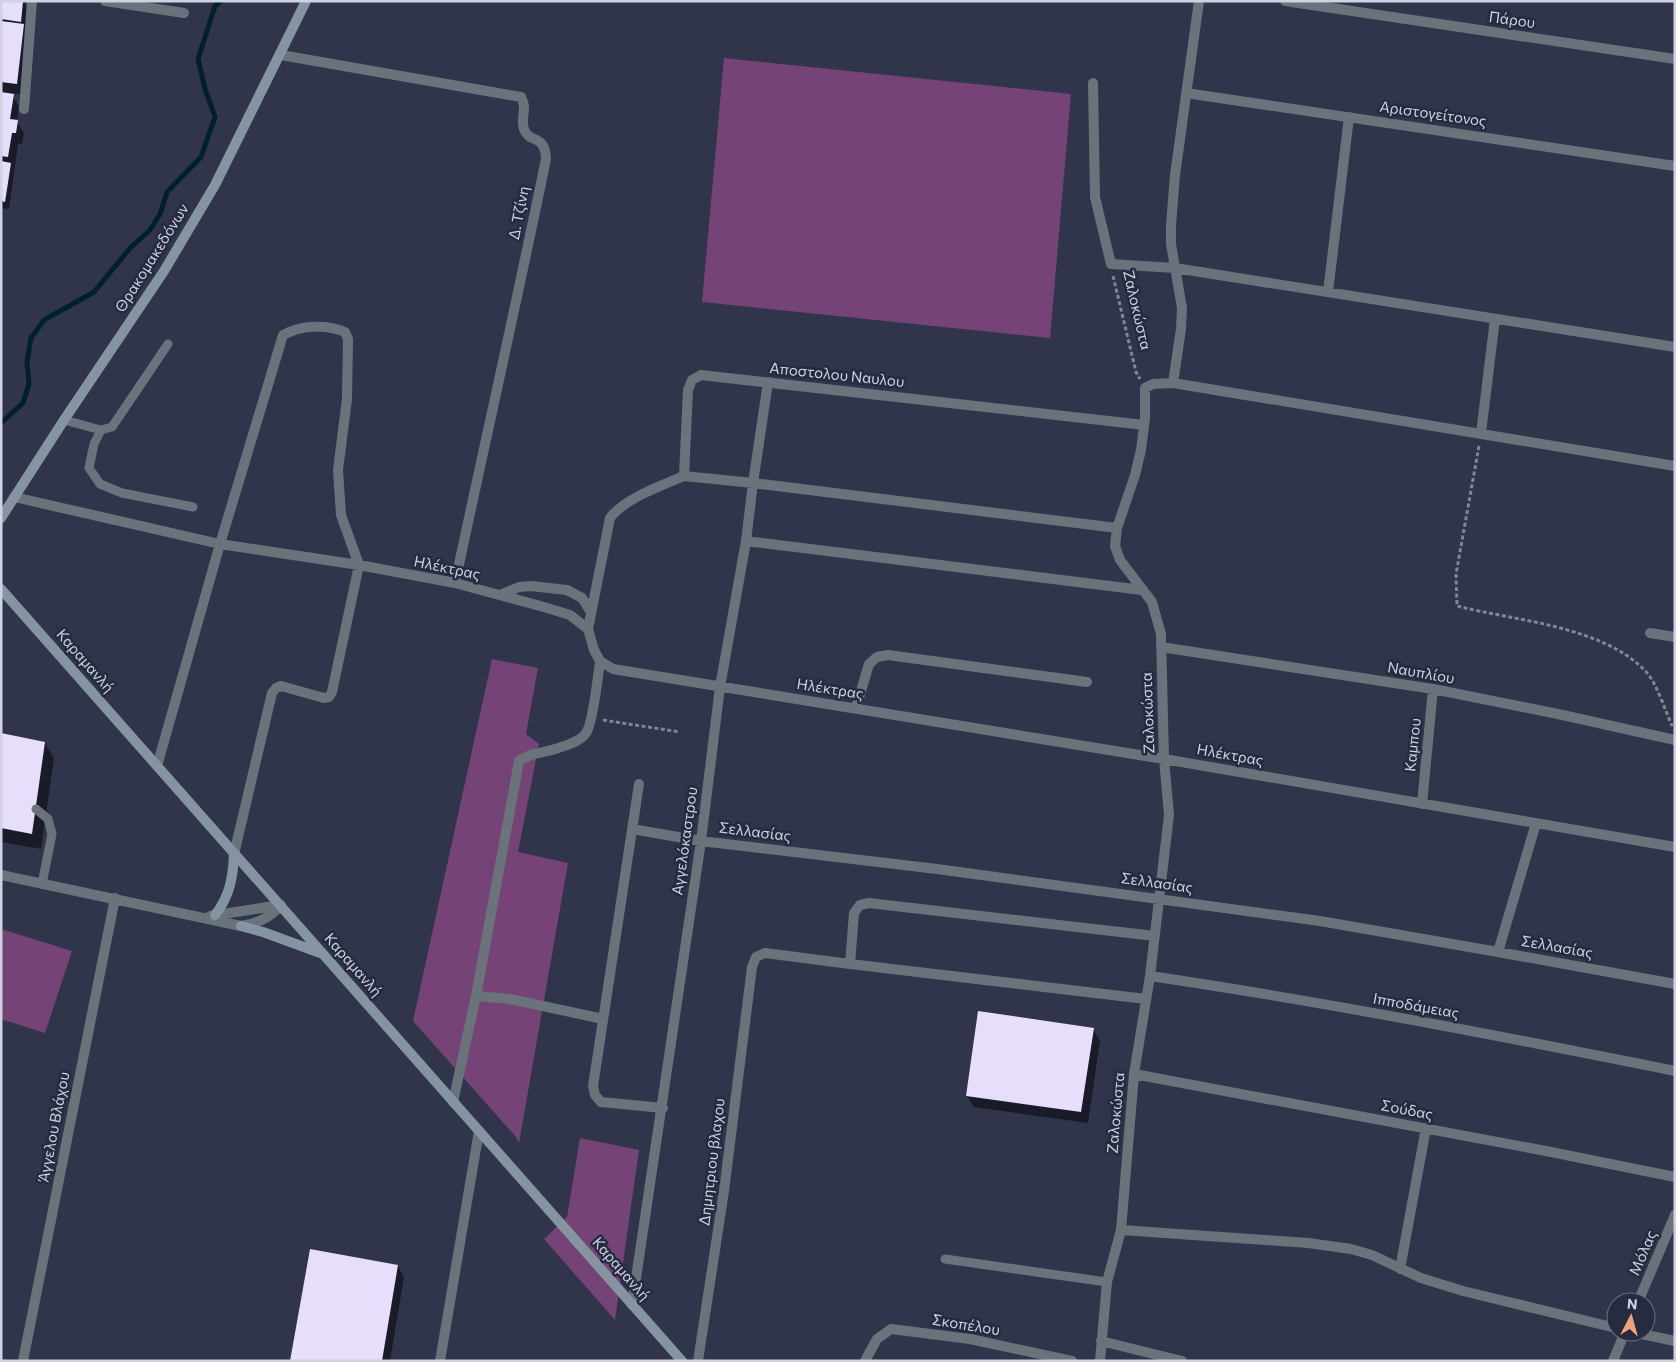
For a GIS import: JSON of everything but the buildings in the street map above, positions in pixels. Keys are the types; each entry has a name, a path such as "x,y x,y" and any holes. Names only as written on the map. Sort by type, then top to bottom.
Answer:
{"main road":[{"name":"Θρακομακεδόνων","path":"1,518 169,262 215,185 263,85 281,55 306,1"},
{"name":"Καραμανλή","path":"1,589 682,1361"},
{"path":"215,915 223,905 232,883 234,854"},
{"path":"241,926 326,956"}],"street":[{"path":"24,109 32,1"},
{"path":"106,1 184,13"},
{"path":"1173,383 1182,308 1171,244 1172,225 1176,175 1199,1"},
{"name":"Πάρου","path":"1285,1 1675,59"},
{"name":"Δ. Τζίνη","path":"281,55 521,98 525,105 524,131 542,142 546,150 546,159 517,300 492,407 455,583"},
{"name":"Ζαλοκώστα","path":"1093,83 1095,197 1111,264"},
{"name":"Αριστογείτονος","path":"1186,93 1675,166"},
{"path":"1328,292 1348,117"},
{"path":"1111,264 1175,268 1675,347"},
{"path":"1481,433 1495,319"},
{"path":"157,766 220,544 283,335 294,329 315,326 345,332 348,339 347,400 338,470 341,515 359,565 332,692 330,697 324,698 281,686 272,693 234,854"},
{"name":"Αποστολου Ναυλου","path":"684,476 688,390 692,380 701,375 1144,425"},
{"name":"Αγγελόκαστρου","path":"632,1305 663,1108 701,841 720,687 746,541 752,483 768,382"},
{"path":"1145,388 1153,384 1173,383 1675,466"},
{"name":"Ζαλοκώστα","path":"1100,1361 1107,1282 1122,1230 1134,1074 1150,976 1169,815 1164,759 1161,634 1152,602 1120,560 1115,546 1117,528 1135,475 1141,450 1145,388"},
{"path":"453,1102 476,996 519,761 526,756 556,749 577,741 586,734 591,717 600,661 594,650 588,629 610,518 615,511 652,488 684,476 1117,528"},
{"name":"Ηλέκτρας","path":"14,498 220,544 359,565 455,583 570,615 588,629"},
{"path":"746,541 1142,590"},
{"path":"500,595 519,587 531,586 567,590 582,598 591,612"},
{"path":"1650,633 1675,636"},
{"name":"Ναυπλίου","path":"1161,647 1434,689 1675,740"},
{"path":"856,708 869,664 877,657 888,655 1087,682"},
{"name":"Ηλέκτρας","path":"600,661 613,669 1164,759 1675,847"},
{"name":"Καμπου","path":"1422,804 1434,689"},
{"path":"639,784 593,1086 595,1095 601,1102 663,1108"},
{"path":"1498,952 1536,823"},
{"name":"Σελλασίας","path":"632,829 701,841 1159,898 1320,922 1675,984"},
{"path":"1,875 241,926 256,923 268,917 280,904"},
{"name":"Άγγελου Βλάχου","path":"24,1361 115,898"},
{"path":"1146,999 850,964 854,913 860,905 869,903 1155,936"},
{"path":"202,917 280,904"},
{"name":"Δημητριου βλαχου","path":"698,1361 724,1192 752,967 756,957 765,953 850,964"},
{"name":"Ιπποδάμειας","path":"1150,976 1279,996 1484,1033 1675,1071"},
{"path":"476,996 510,999 603,1019"},
{"name":"Σούδας","path":"1134,1074 1426,1128 1675,1177"},
{"path":"1400,1269 1426,1128"},
{"path":"440,1361 479,1131"},
{"name":"Μόλας","path":"1642,1292 1675,1216"},
{"path":"1122,1230 1298,1242 1351,1249 1372,1255 1421,1278 1463,1291 1606,1326"},
{"name":"Σκοπέλου","path":"866,1358 877,1339 892,1329 970,1339 1072,1361"},
{"path":"1656,1337 1675,1341"},
{"path":"1101,1341 1182,1361"},
{"path":"1613,1361 1622,1342"}],"lane":[{"path":"64,420 101,430 112,427 168,344"},
{"path":"101,430 94,444 89,468 100,484 122,493 193,507"},
{"path":"36,810 48,820 52,834 42,884"},
{"path":"945,1260 1107,1282"}],"path":[{"name":"Ζαλοκώστα","path":"1111,264 1136,372 1145,388"},
{"path":"1481,433 1456,574 1457,606 1557,626 1607,645 1632,659 1650,676 1675,731"},
{"path":"591,717 613,723 680,732"}],"shaded area":[{"path":"724,58 1071,94 1050,338 702,302"},
{"path":"492,659 538,668 526,734 539,744 518,852 568,863 519,1143 515,1136 413,1021"},
{"path":"1,929 72,951 45,1033 1,1019"},
{"path":"580,1138 639,1150 615,1320 544,1239 567,1217"}],"waterway":[{"path":"1,423 23,403 29,384 27,362 31,338 44,320 94,292 130,248 150,230 160,214 167,192 201,157 215,117 205,89 198,59 215,6 221,1"}]}
